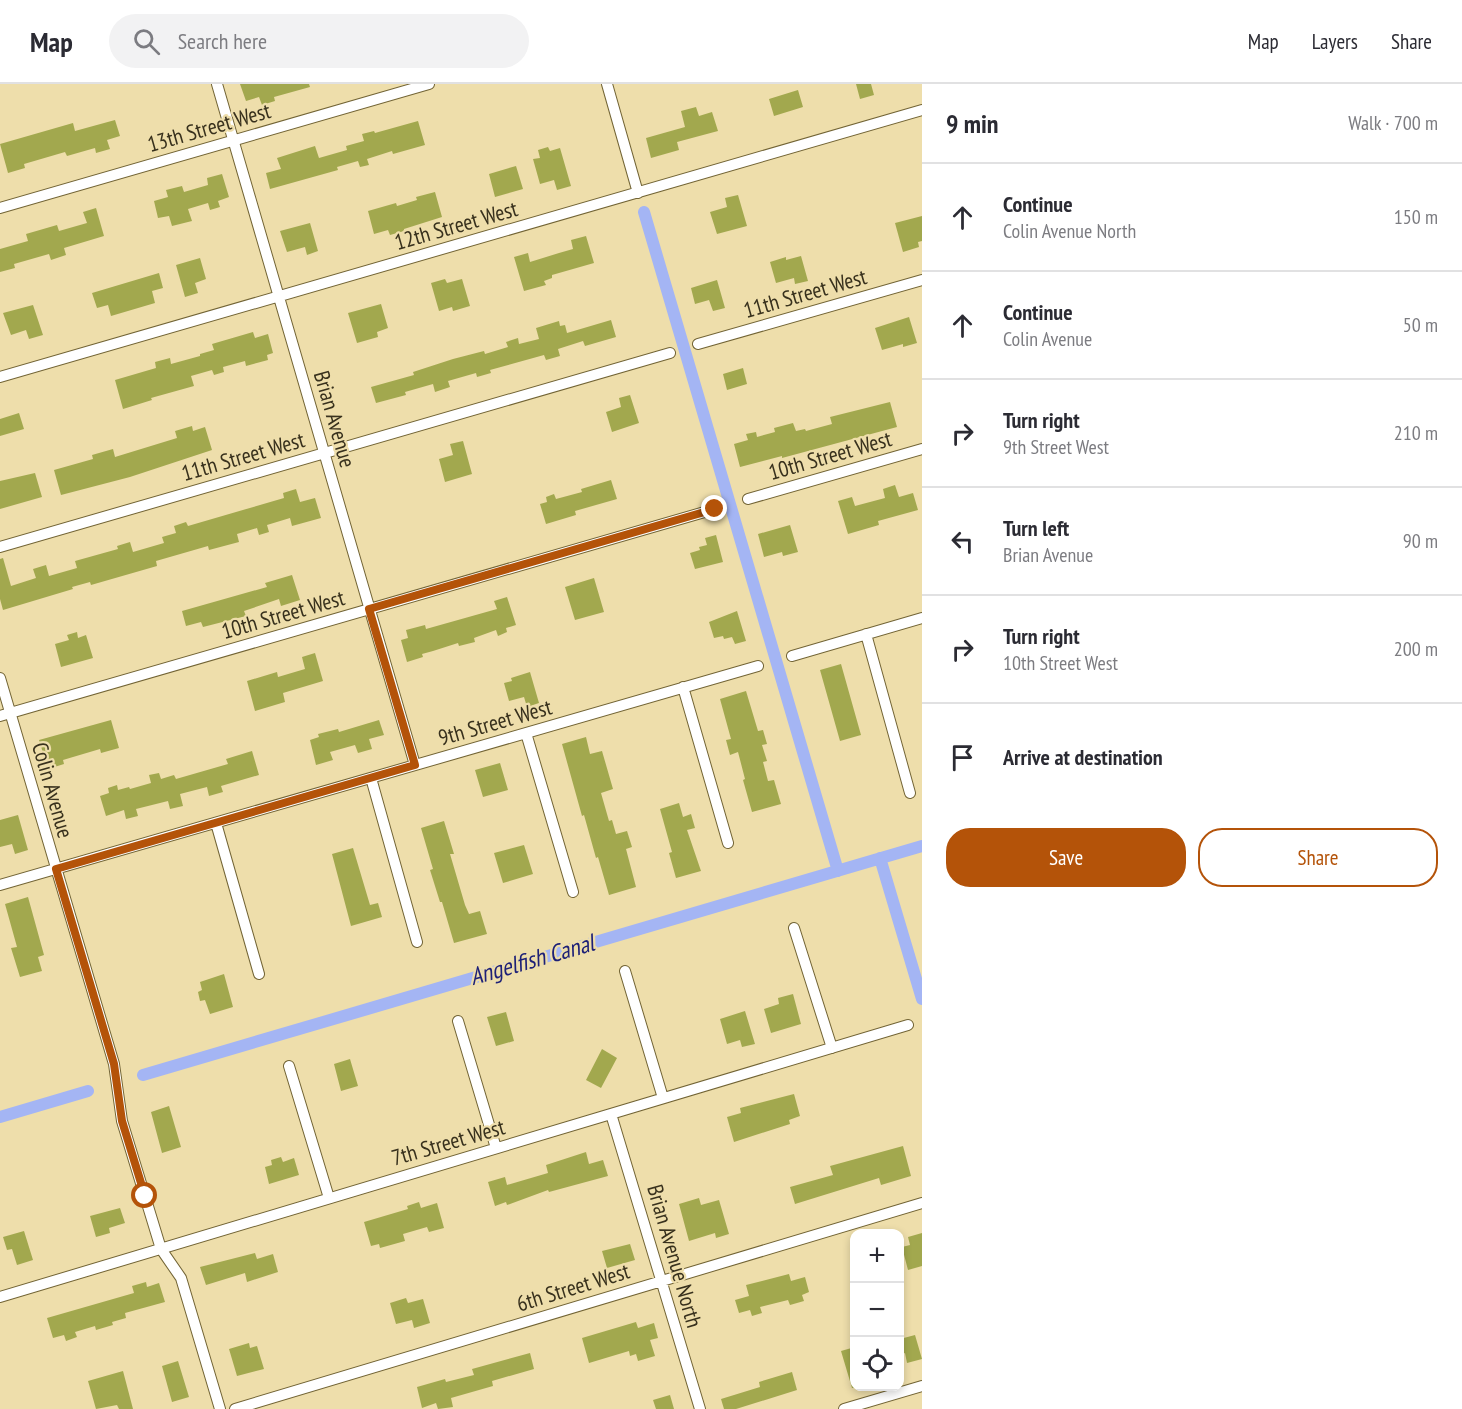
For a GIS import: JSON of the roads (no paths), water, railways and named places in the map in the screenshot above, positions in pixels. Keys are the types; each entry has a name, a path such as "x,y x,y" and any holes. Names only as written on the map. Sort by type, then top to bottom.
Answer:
{"street":[{"name":"Brian Avenue","path":"217,84 415,765"},
{"name":"13th Street West","path":"0,208 429,84"},
{"path":"607,84 638,193"},
{"name":"12th Street West","path":"0,377 922,110"},
{"name":"11th Street West","path":"698,344 922,280"},
{"name":"11th Street West","path":"0,547 670,353"},
{"name":"10th Street West","path":"748,499 922,449"},
{"name":"10th Street West","path":"5,714 715,509"},
{"path":"792,656 922,618"},
{"path":"866,634 910,793"},
{"name":"9th Street West","path":"0,885 758,666"},
{"name":"Colin Avenue","path":"0,678 5,714 80,946 114,1064 122,1121 161,1249 181,1278 220,1409"},
{"path":"683,687 728,843"},
{"path":"526,733 573,892"},
{"path":"370,778 417,942"},
{"path":"216,823 259,974"},
{"path":"795,928 832,1048"},
{"path":"626,972 663,1098"},
{"path":"458,1021 496,1148"},
{"name":"7th Street West","path":"0,1297 908,1025"},
{"path":"289,1066 329,1198"},
{"name":"Brian Avenue North","path":"611,1114 700,1409"},
{"name":"6th Street West","path":"235,1409 922,1203"},
{"path":"844,1409 922,1386"}],"waterway":[{"path":"644,212 838,871"},
{"name":"Angelfish Canal","path":"143,1075 922,846"},
{"path":"880,858 922,999"},
{"name":"Angelfish Canal","path":"0,1117 88,1091"}]}
